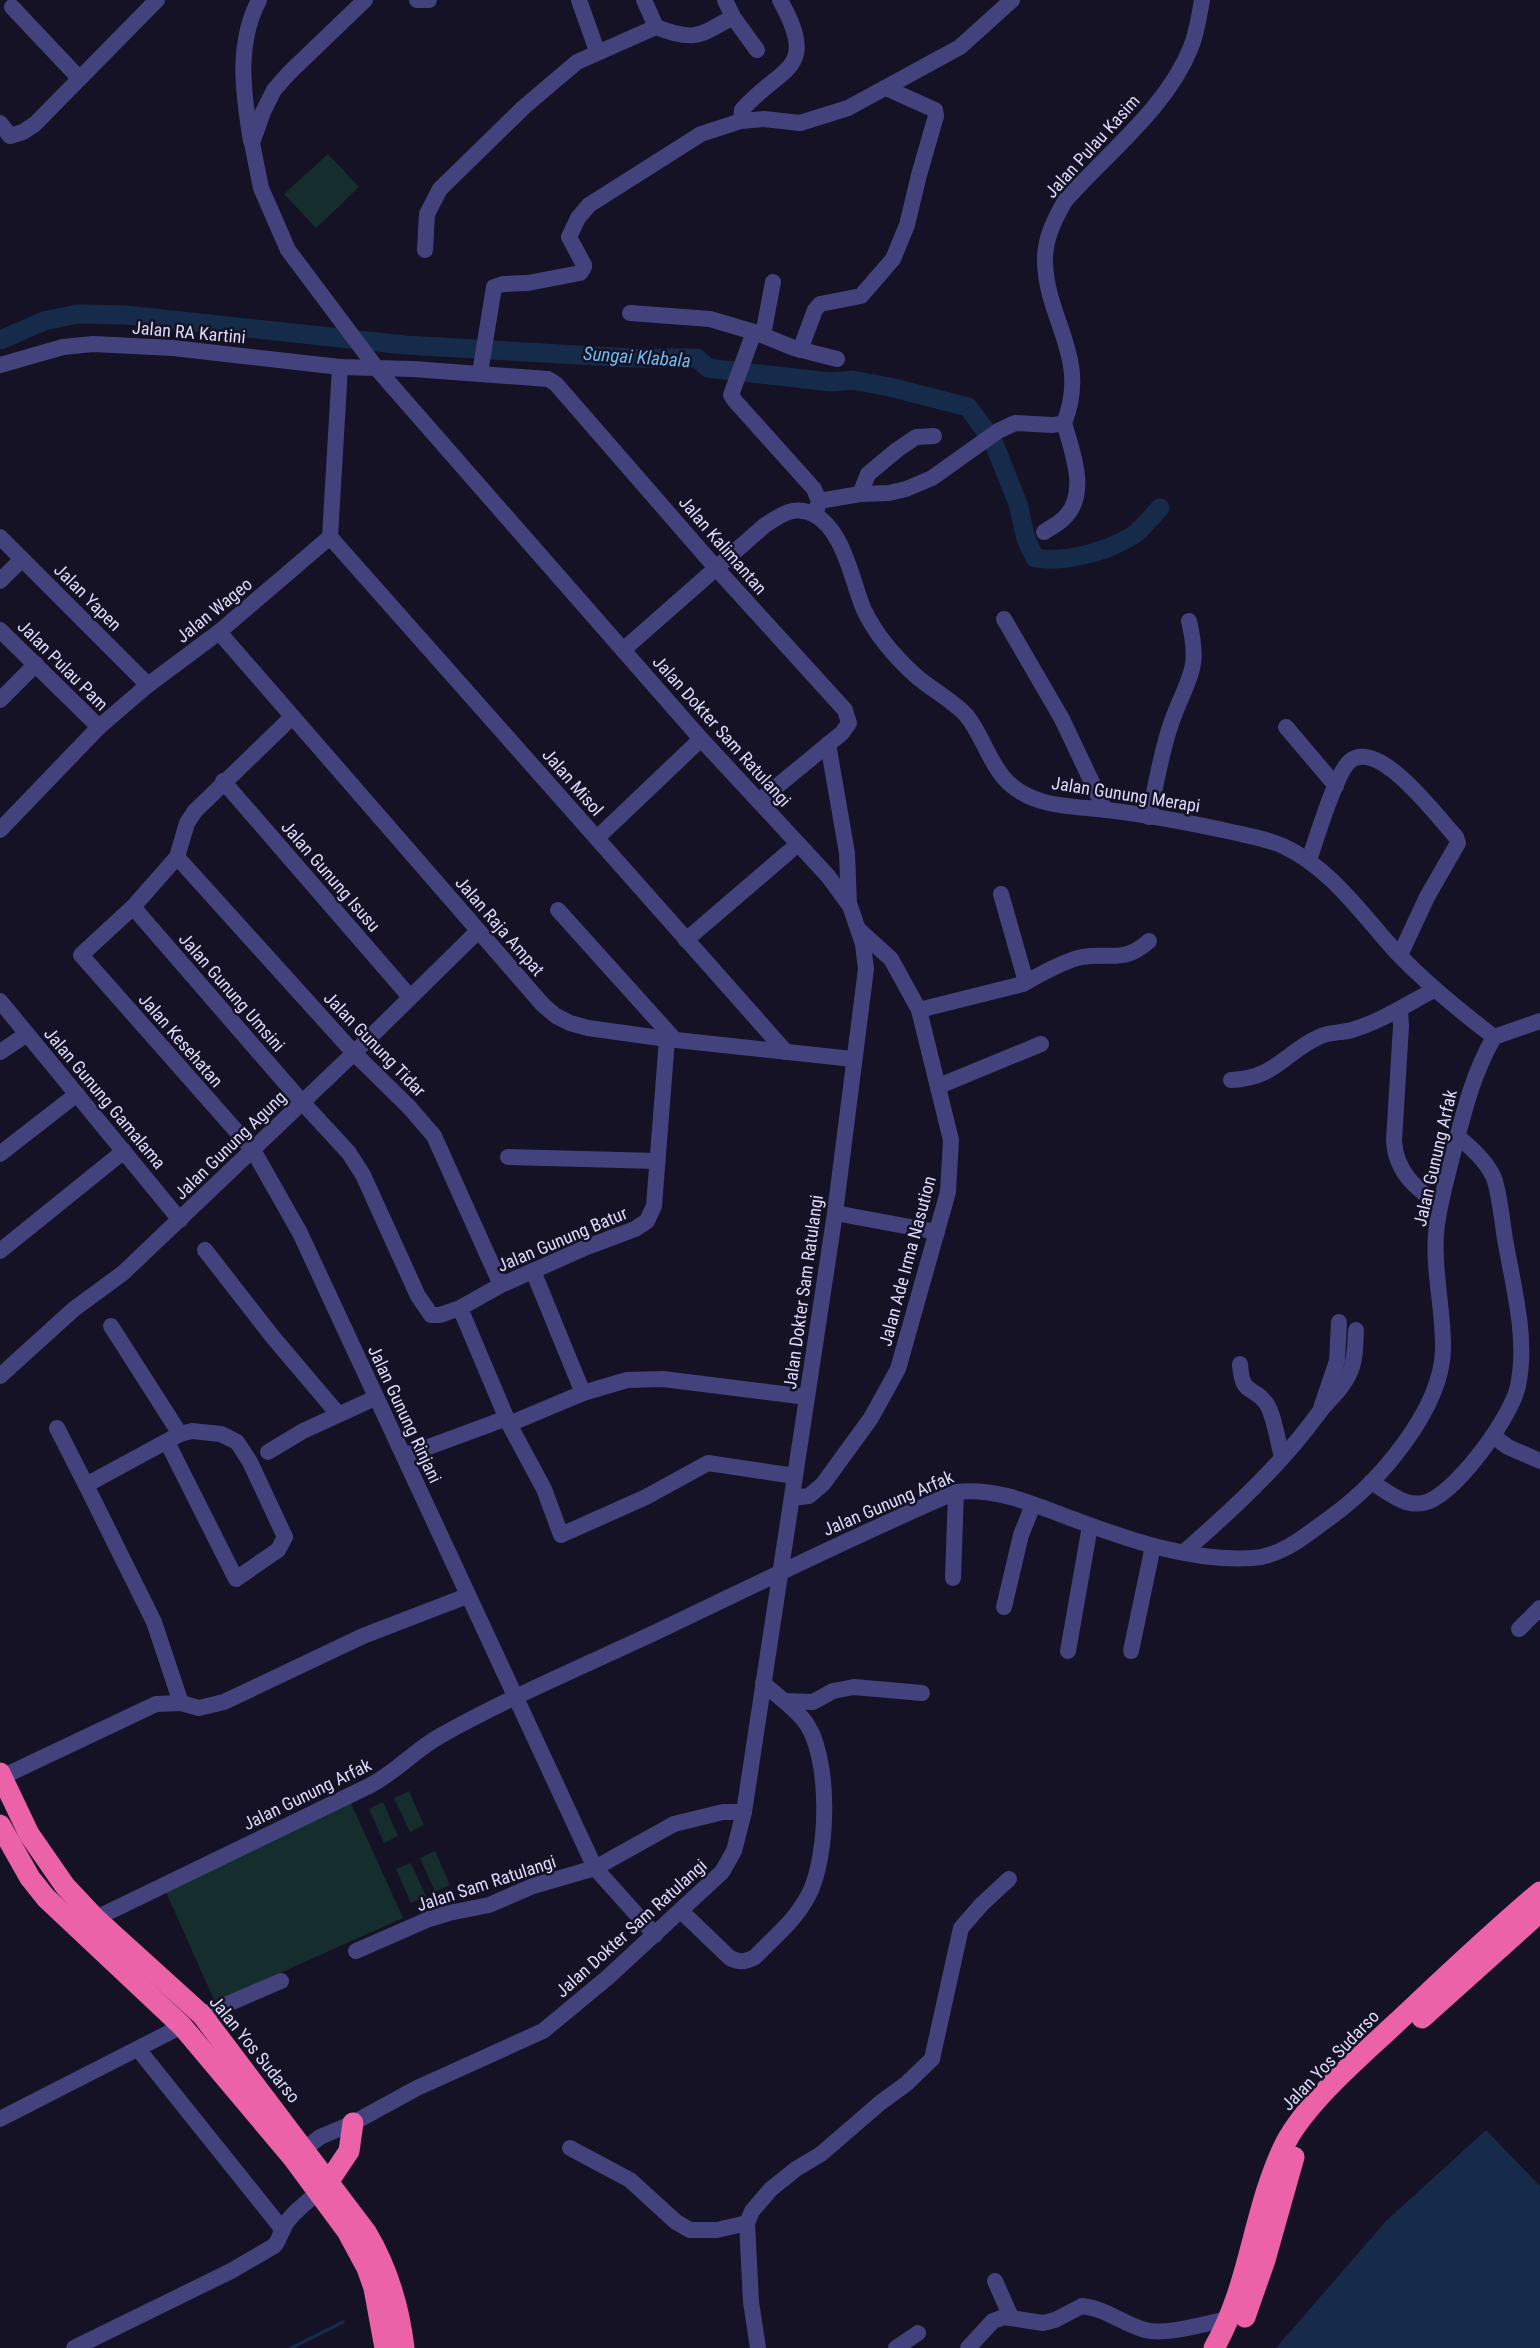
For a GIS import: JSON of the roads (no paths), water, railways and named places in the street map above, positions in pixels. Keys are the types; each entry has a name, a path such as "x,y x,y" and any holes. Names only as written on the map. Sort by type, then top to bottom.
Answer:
{"highway":[{"name":"Jalan Yos Sudarso","path":"1,1775 29,1834 45,1861 65,1886 86,1923 299,2153"},
{"name":"Jalan Yos Sudarso","path":"0,1825 30,1878 46,1898 86,1923 202,2015 299,2153 380,2255 395,2297 404,2348"},
{"name":"Jalan Yos Sudarso","path":"1214,2348 1228,2319 1269,2188 1312,2107 1360,2056 1540,1892"},
{"name":"Jalan Yos Sudarso","path":"1230,2348 1245,2317 1265,2260 1297,2138 1347,2087 1540,1912"},
{"path":"324,2186 349,2151 353,2123"},
{"name":"Jalan Yos Sudarso","path":"324,2186 367,2268 374,2288 385,2348"}],"street":[{"name":"Jalan Dokter Sam Ratulangi","path":"259,0 244,39 246,110 261,188 288,250 378,370 701,739 828,876 850,906 859,930 866,969 835,1213 744,1812 734,1851 722,1872 681,1911 543,2031 417,2088 353,2123 320,2137 299,2153"},
{"path":"252,143 274,90 365,0"},
{"path":"417,0 429,0"},
{"path":"579,0 597,51"},
{"path":"644,0 656,27"},
{"path":"724,0 757,50"},
{"path":"741,121 742,110 746,105 785,74 794,59 797,43 780,0"},
{"path":"481,367 494,287 576,275 582,271 584,265 569,237 578,218 589,205 701,134 741,121 764,119 800,123 848,108 960,47 1012,0"},
{"name":"Jalan Pulau Kasim","path":"1064,423 1072,398 1070,354 1047,281 1045,261 1051,229 1065,201 1152,108 1170,84 1191,48 1202,0"},
{"path":"1,125 10,135 23,132 35,124 148,3"},
{"path":"10,8 79,78"},
{"path":"425,250 427,214 440,189 524,107 577,61 656,27 676,35 698,36 733,17"},
{"path":"800,350 815,310 820,304 861,296 893,259 907,225 936,116 935,110 887,88"},
{"path":"759,333 773,282"},
{"path":"629,313 710,320 759,333 800,350 837,359"},
{"name":"Jalan Gunung Merapi","path":"759,333 744,358 734,386 732,395 735,401 814,489 817,508 841,545 864,610 877,632 917,677 963,712 973,723 1002,776 1012,787 1034,800 1203,825 1282,845 1308,860 1343,892 1434,990 1494,1038"},
{"name":"Jalan RA Kartini","path":"0,365 63,347 93,344 173,348 378,370"},
{"path":"330,537 341,367"},
{"name":"Jalan Kalimantan","path":"378,370 481,367 548,379 556,384 716,568 845,710 849,723 847,728 828,744"},
{"path":"623,650 764,526 783,513 817,508 860,494 889,493 932,478 1014,423 1064,423 1078,479 1075,497 1063,520 1044,532"},
{"path":"860,494 868,474 897,450 916,437 934,436"},
{"name":"Jalan Yapen","path":"0,537 148,685"},
{"name":"Jalan Wageo","path":"0,830 99,727 148,685 219,632 330,537"},
{"name":"Jalan Misol","path":"330,537 786,1052"},
{"path":"0,581 22,559"},
{"path":"1004,619 1062,719 1105,810"},
{"path":"1149,817 1172,722 1189,684 1195,660 1189,621"},
{"name":"Jalan Pulau Pam","path":"0,630 99,727"},
{"name":"Jalan Raja Ampat","path":"219,632 556,1017 588,1028 671,1040 853,1059"},
{"path":"0,700 36,664"},
{"path":"133,907 177,857 187,822 223,781 292,717"},
{"path":"1286,727 1336,786"},
{"path":"597,838 701,739"},
{"path":"759,801 828,744 847,853 850,906"},
{"path":"1308,860 1336,786 1351,760 1373,758 1402,777 1456,837 1458,844 1427,897 1400,955"},
{"name":"Jalan Gunung Isusu","path":"223,781 410,997"},
{"path":"0,806 12,818"},
{"path":"686,940 798,844"},
{"name":"Jalan Gunung Tidar","path":"177,857 354,1053 409,1107 434,1136 501,1285"},
{"path":"1001,894 1026,982"},
{"name":"Jalan Kesehatan","path":"133,907 81,955 253,1150"},
{"name":"Jalan Gunung Umsini","path":"133,907 349,1153 363,1175 424,1308 431,1315 440,1315"},
{"path":"558,910 671,1040"},
{"name":"Jalan Ade Irma Nasution","path":"792,1498 809,1496 819,1489 849,1449 898,1369 948,1192 951,1140 919,1010 891,959 859,930"},
{"name":"Jalan Gunung Agung","path":"0,1376 74,1309 123,1273 180,1220 478,931"},
{"path":"919,1010 1026,982 1036,975 1080,958 1131,954 1149,942"},
{"path":"1231,1080 1250,1079 1262,1074 1321,1036 1352,1030 1400,1010 1434,990"},
{"name":"Jalan Gunung Gamalama","path":"0,1001 180,1220"},
{"path":"1400,1010 1395,1157 1409,1180 1440,1206"},
{"path":"1494,1038 1540,1021"},
{"path":"0,1052 27,1034"},
{"name":"Jalan Gunung Arfak","path":"86,1923 371,1786 439,1736 852,1537 956,1492 992,1491 1153,1546 1211,1557 1251,1559 1281,1552 1339,1511 1371,1482 1418,1426 1426,1412 1443,1353 1435,1236 1440,1206 1463,1111 1472,1084 1494,1038"},
{"name":"Jalan Gunung Batur","path":"440,1315 587,1247 635,1229 647,1221 654,1206 671,1040"},
{"path":"939,1086 1041,1044"},
{"path":"0,1154 77,1094"},
{"path":"1371,1482 1406,1503 1426,1503 1440,1496 1455,1483 1493,1436 1506,1417 1518,1388 1522,1353 1516,1296 1494,1180 1473,1149 1458,1137"},
{"name":"Jalan Gunung Rinjani","path":"253,1150 300,1233 514,1699 595,1868 655,1935"},
{"path":"0,1251 124,1151"},
{"path":"508,1157 657,1161"},
{"path":"835,1213 937,1232"},
{"path":"205,1250 338,1414"},
{"path":"533,1271 583,1393"},
{"path":"460,1308 508,1421 544,1489 561,1535 646,1497 708,1463 795,1476"},
{"path":"1319,1413 1336,1361 1339,1322"},
{"path":"88,1489 173,1438 192,1431 221,1434 237,1442 250,1462 284,1532 284,1542 278,1550 236,1579 173,1438 111,1326"},
{"path":"1185,1552 1227,1515 1308,1431 1319,1413 1342,1388 1351,1370 1356,1329"},
{"path":"1240,1364 1248,1390 1268,1405 1282,1457"},
{"path":"404,1456 627,1380 719,1385 807,1397"},
{"path":"268,1452 303,1431 375,1398"},
{"path":"57,1428 154,1622 181,1703"},
{"path":"1493,1436 1508,1447 1540,1461"},
{"path":"953,1578 956,1492"},
{"path":"1004,1607 1021,1535 1033,1505"},
{"path":"1068,1651 1090,1526"},
{"path":"1131,1651 1153,1546"},
{"path":"1,1775 156,1704 181,1703 199,1708 224,1702 363,1636 467,1596"},
{"path":"1519,1629 1540,1608"},
{"path":"681,1911 730,1958 738,1962 747,1961 755,1957 799,1911 818,1872 822,1851 822,1765 815,1738 804,1720 763,1683"},
{"path":"785,1701 813,1702 833,1691 854,1687 922,1693"},
{"name":"Jalan Sam Ratulangi","path":"356,1951 429,1919 489,1905 533,1886 595,1868 674,1824 723,1812 744,1812"},
{"path":"758,2348 751,2302 747,2223 752,2211 771,2189 821,2154 932,2059 961,1928 1009,1879"},
{"path":"202,2015 281,1981"},
{"path":"0,2119 182,2026"},
{"path":"138,2049 283,2230"},
{"path":"570,2148 630,2180 676,2222 690,2230 717,2230 747,2223"},
{"path":"74,2348 231,2271 274,2246 299,2208 324,2186"},
{"path":"995,2281 1011,2316"},
{"path":"968,2348 993,2321 1011,2316 1043,2323 1085,2306 1145,2330 1228,2319"},
{"path":"896,2348 918,2333"}],"water":[{"path":"1486,2130 1540,2186 1540,2348 1276,2348 1386,2221"}],"waterway":[{"name":"Sungai Klabala","path":"0,340 44,321 78,314 126,315 405,345 631,358 697,358 708,368 831,382 852,380 968,407 993,441 1018,504 1026,539 1035,558 1059,559 1110,547 1136,533 1160,508"},
{"path":"291,2348 343,2322"}]}
